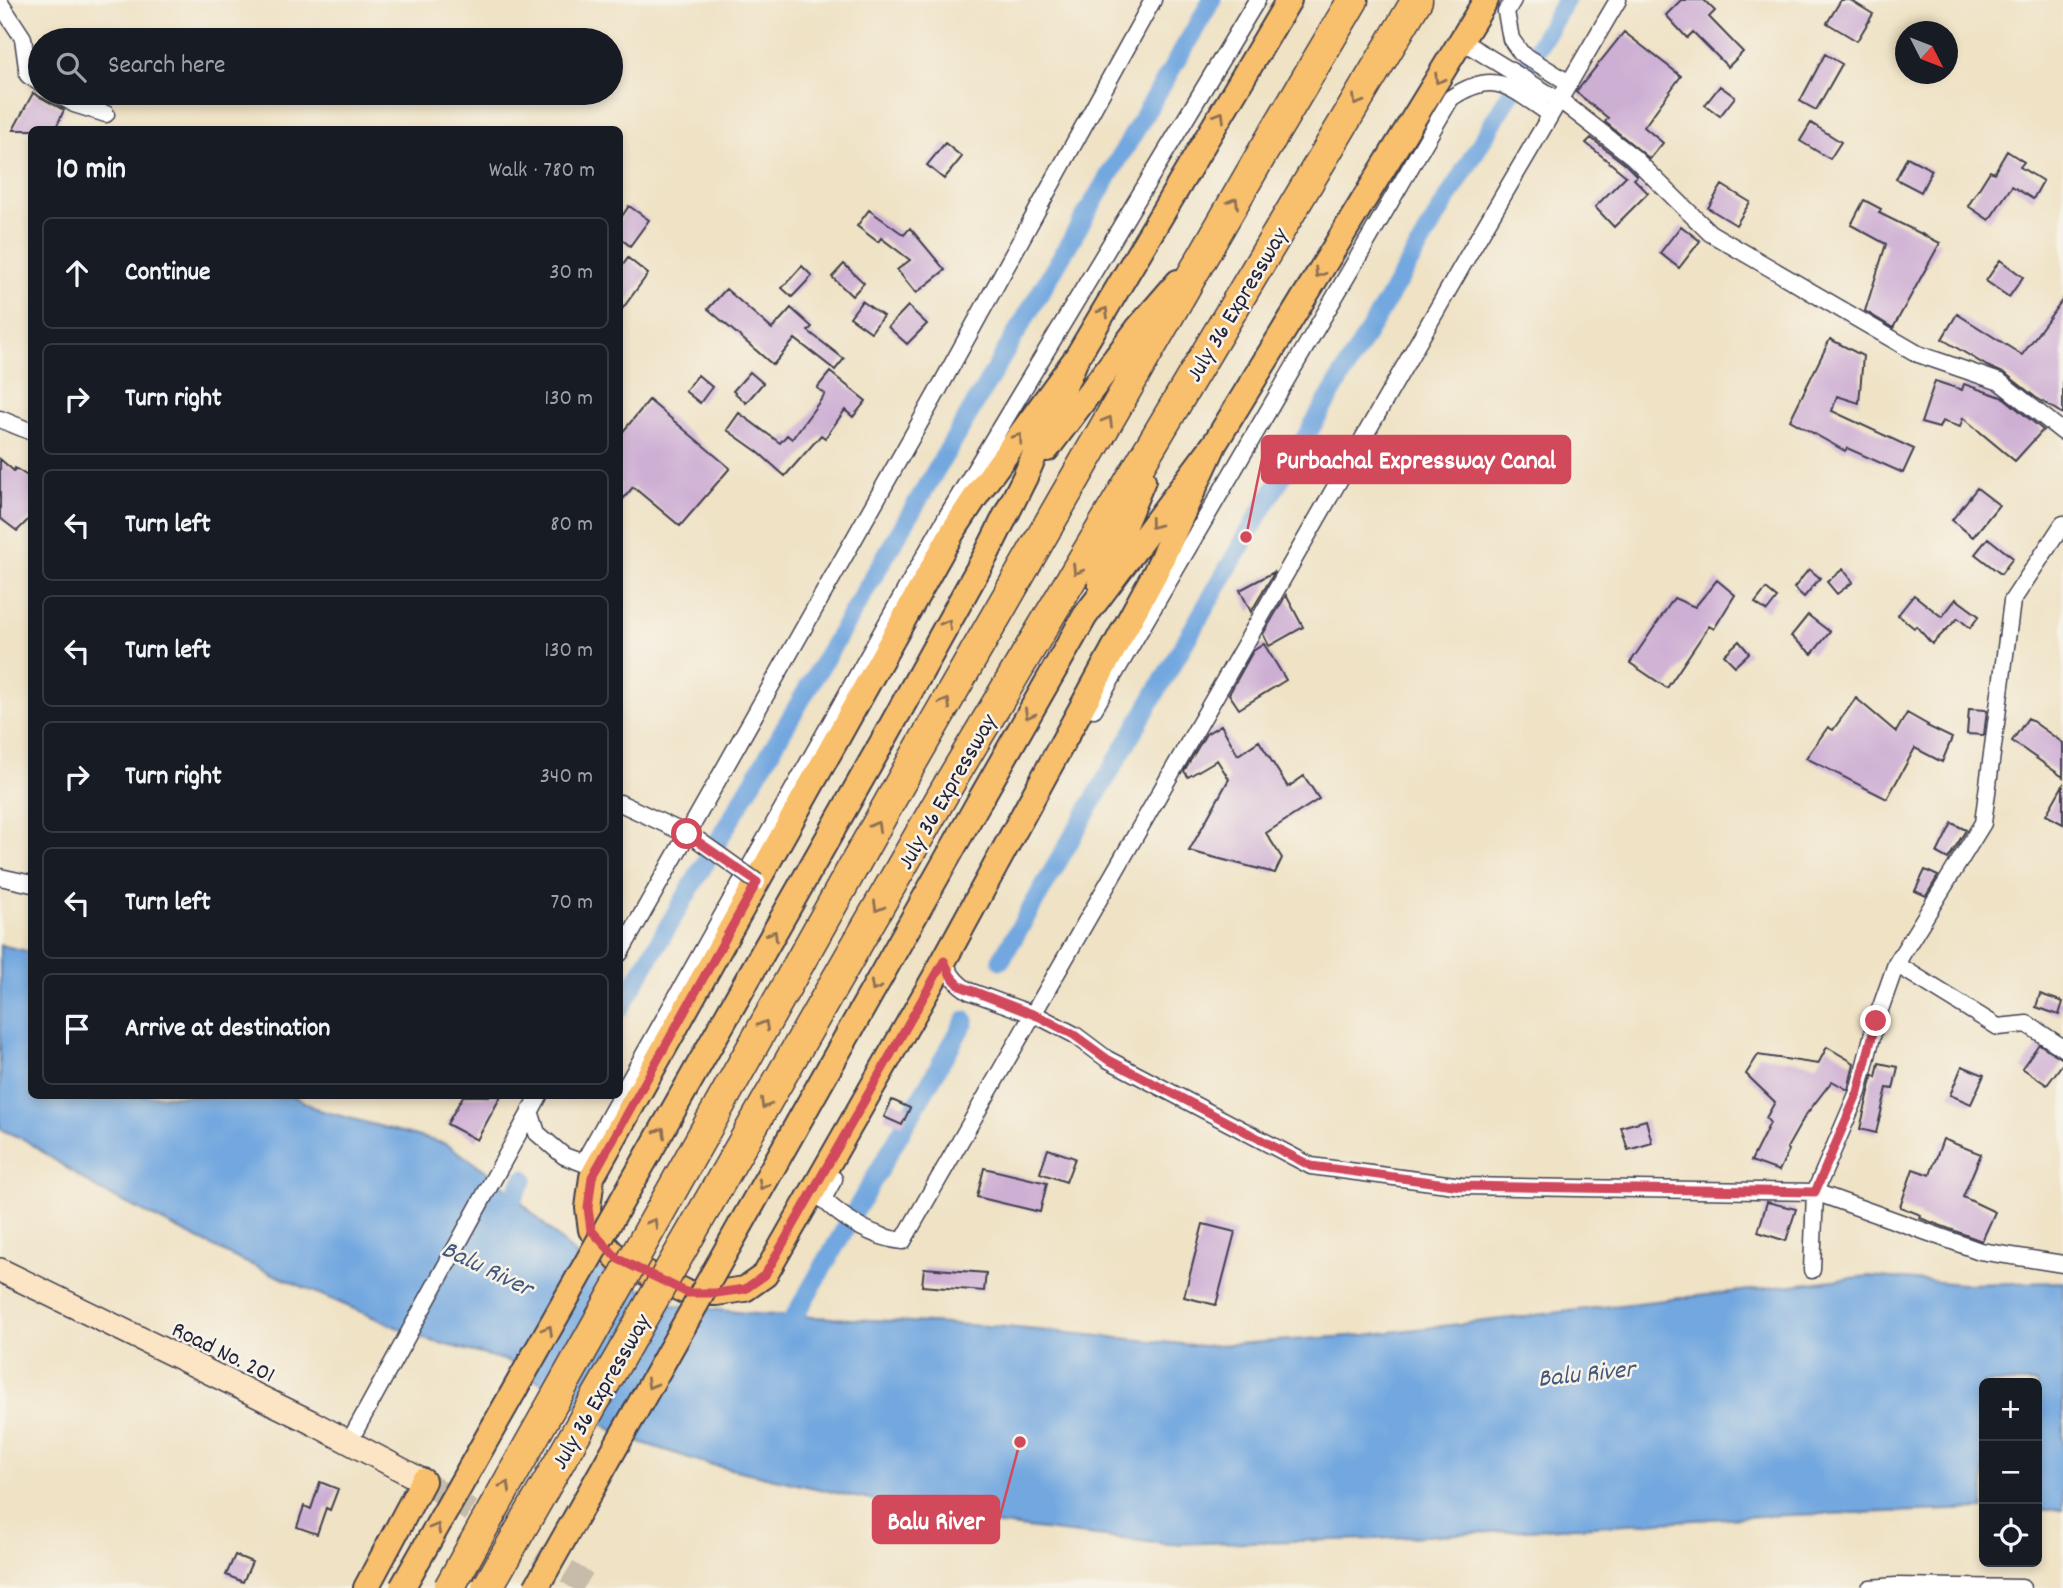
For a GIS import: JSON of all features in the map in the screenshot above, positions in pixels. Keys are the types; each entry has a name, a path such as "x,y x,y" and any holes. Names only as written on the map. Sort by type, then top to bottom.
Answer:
{"highway":[{"name":"July 36 Expressway","path":"449,1588 912,762 1353,0"},
{"name":"July 36 Expressway","path":"486,1588 948,784 1417,0"}],"main road":[{"path":"1215,443 1155,573 946,966 765,1275 745,1289 688,1293 618,1259 603,1246 591,1230 588,1208 592,1177 751,878 953,531 1077,357 1289,0"},
{"path":"1085,616 1215,443 1462,41 1502,4"},
{"path":"1025,477 1139,327 1207,250"},
{"path":"402,1588 986,555 1025,477 1077,357"},
{"path":"536,1588 1085,616 1168,418"},
{"path":"366,1588 423,1481"}],"street":[{"path":"623,948 692,837 1153,0"},
{"path":"623,1095 751,878 947,516 1257,0"},
{"path":"1555,104 1505,84 1486,82 1466,88 1451,98 1141,626 946,966 823,1199 832,1208 883,1239 903,1241 1555,104 1618,0"},
{"path":"0,3 23,38 28,76"},
{"path":"1502,4 1511,38 1521,52 1569,83"},
{"path":"1462,41 1633,157 1710,233 1918,354 2000,382 2063,432"},
{"path":"77,105 106,114"},
{"path":"0,419 28,430"},
{"path":"1812,1270 1815,1192 1858,1092 1876,1021 1896,964 1983,823 2012,601 2063,524"},
{"path":"623,804 692,837 751,878"},
{"path":"0,877 28,883"},
{"path":"1896,964 1998,1027 2027,1024 2063,1048"},
{"path":"946,966 960,986 969,991 1032,1014 1074,1035 1107,1059 1311,1166 1461,1186 1815,1192 1980,1251 2063,1264"},
{"path":"349,1442 537,1099"},
{"path":"528,1114 537,1133 564,1156 583,1163 621,1099"},
{"name":"Road No. 201","path":"0,1270 423,1481"},
{"path":"1870,1588 2022,1588"}],"water":[{"path":"0,945 28,951 28,1099 299,1099 319,1110 446,1144 494,1176 582,1261 673,1305 755,1314 1006,1327 1203,1346 1365,1335 1869,1276 1962,1284 2063,1282 2063,1510 2042,1510 2042,1378 1979,1378 1979,1509 1761,1516 1374,1539 1166,1544 1000,1525 846,1495 708,1464 621,1436 508,1361 424,1339 238,1259 99,1190 25,1140 0,1129"}],"building":[{"path":"1681,0 1704,0 1715,11 1709,17 1743,52 1728,67 1693,32 1687,38 1666,15"},
{"path":"1841,0 1850,0 1873,14 1857,41 1827,23"},
{"path":"1624,32 1681,76 1644,127 1663,143 1650,159 1605,122 1608,118 1576,92"},
{"path":"1825,54 1842,64 1816,110 1800,101"},
{"path":"1720,86 1735,97 1720,116 1705,105"},
{"path":"28,102 28,105 55,105 64,110 57,126 28,126 28,130 13,130"},
{"path":"1811,123 1841,142 1830,159 1800,141"},
{"path":"1591,138 1626,165 1637,176 1634,179 1648,193 1614,227 1595,207 1626,176 1586,143"},
{"path":"945,143 962,157 944,179 927,165"},
{"path":"2007,151 2024,162 2020,167 2043,181 2033,199 2012,186 1989,220 1968,206 1990,171 1994,173"},
{"path":"1907,157 1932,170 1921,192 1896,179"},
{"path":"1722,185 1750,202 1736,225 1708,208"},
{"path":"1864,200 1881,209 1879,213 1940,243 1893,328 1865,311 1886,244 1851,225"},
{"path":"629,206 649,220 630,246 623,240 623,215"},
{"path":"869,210 904,235 910,228 945,270 916,293 897,270 910,260 881,238 878,242 857,226"},
{"path":"1681,226 1700,241 1679,268 1660,253"},
{"path":"628,258 648,274 623,308 623,265"},
{"path":"2000,260 2023,277 2009,297 1986,281"},
{"path":"844,264 864,283 852,296 832,277"},
{"path":"802,266 812,276 792,297 782,288"},
{"path":"726,289 772,329 791,308 812,327 808,331 844,359 835,370 795,339 773,365 708,309"},
{"path":"2063,299 2063,414 2035,397 2006,374 1942,339 1957,314 2022,355"},
{"path":"862,301 883,316 871,332 850,317"},
{"path":"908,306 927,324 907,344 888,327"},
{"path":"1830,339 1863,356 1859,403 1837,396 1832,411 1914,449 1903,473 1847,448 1845,451 1790,420"},
{"path":"750,372 763,383 746,403 733,391"},
{"path":"830,372 866,401 853,417 845,410 825,438 821,435 785,476 727,430 739,413 780,443 787,435 792,439 825,394 817,388"},
{"path":"698,375 712,387 700,403 685,391"},
{"path":"1935,381 1962,390 1964,384 2004,398 2043,430 2015,461 1963,418 1960,427 1942,421 1939,428 1921,423"},
{"path":"649,400 730,468 680,526 633,487 623,499 623,431"},
{"path":"0,459 14,471 15,468 28,476 28,520 17,531 0,518"},
{"path":"1977,488 1999,505 1973,537 1952,520"},
{"path":"1988,538 2013,558 2001,574 1975,554"},
{"path":"1809,569 1820,578 1804,597 1794,588"},
{"path":"1843,569 1853,582 1837,594 1827,582"},
{"path":"1274,573 1251,612 1240,590"},
{"path":"1717,580 1735,595 1714,629 1709,626 1667,688 1630,663 1674,598 1695,607"},
{"path":"1766,589 1777,598 1767,611 1755,603"},
{"path":"1286,595 1303,627 1269,646 1263,634"},
{"path":"1914,595 1942,617 1956,599 1979,616 1970,628 1958,618 1932,644 1916,626 1914,628 1898,615"},
{"path":"1808,615 1830,632 1812,654 1791,636"},
{"path":"1739,641 1749,653 1735,666 1724,655"},
{"path":"1264,644 1286,680 1239,709 1229,694 1253,651"},
{"path":"1856,698 1896,732 1907,713 1952,738 1942,762 1915,748 1887,799 1806,758 1828,727 1833,730"},
{"path":"1969,709 1987,710 1984,735 1967,734"},
{"path":"2028,718 2063,743 2063,777 2012,741"},
{"path":"1221,725 1238,755 1259,741 1288,787 1304,776 1319,799 1266,833 1282,858 1275,873 1189,851 1229,779 1217,760 1188,777 1184,771 1206,734"},
{"path":"2063,785 2063,824 2046,815"},
{"path":"1952,823 1966,830 1948,859 1937,853"},
{"path":"1925,870 1938,876 1926,896 1915,891"},
{"path":"2040,994 2063,1002 2059,1015 2036,1007"},
{"path":"2039,1044 2063,1059 2047,1085 2022,1068"},
{"path":"1827,1047 1854,1063 1848,1090 1832,1081 1805,1116 1787,1148 1789,1150 1779,1171 1751,1161 1770,1123 1766,1118 1775,1102 1746,1074 1758,1055 1818,1064"},
{"path":"1879,1063 1898,1067 1893,1089 1887,1088 1876,1133 1860,1129 1873,1075 1876,1077"},
{"path":"1962,1066 1984,1075 1971,1104 1950,1095"},
{"path":"461,1099 499,1099 477,1140 447,1124"},
{"path":"892,1100 910,1108 902,1125 884,1117"},
{"path":"1646,1120 1652,1143 1628,1150 1621,1127"},
{"path":"1943,1139 1981,1154 1963,1197 1995,1212 1982,1241 1920,1218 1921,1215 1900,1207 1913,1169 1930,1175"},
{"path":"1048,1149 1075,1158 1066,1182 1040,1173"},
{"path":"984,1168 1047,1183 1040,1212 977,1197"},
{"path":"1767,1202 1796,1209 1786,1241 1758,1232"},
{"path":"1203,1224 1235,1232 1216,1305 1184,1297"},
{"path":"924,1268 986,1273 984,1291 922,1286"},
{"path":"320,1482 338,1489 330,1510 326,1508 317,1534 297,1527 304,1506 311,1509"},
{"path":"235,1555 252,1562 243,1582 226,1575"}],"waterway":[{"path":"623,1003 1212,0"},
{"path":"1001,960 1246,537 1566,0"},
{"path":"782,1338 965,1021"},
{"path":"502,1217 524,1179"}],"tunnel":[{"path":"423,1481 593,1588"}],"place":[{"name":"Purbachal Expressway Canal","path":"1246,537"},
{"name":"Balu River","path":"1020,1442"}],"route":[{"path":"687,834 757,882 592,1177 588,1208 591,1230 603,1246 618,1259 688,1293 745,1289 765,1275 944,961 951,976 960,986 1040,1017 1074,1035 1107,1059 1311,1166 1461,1186 1815,1192 1858,1092 1876,1021"}]}
